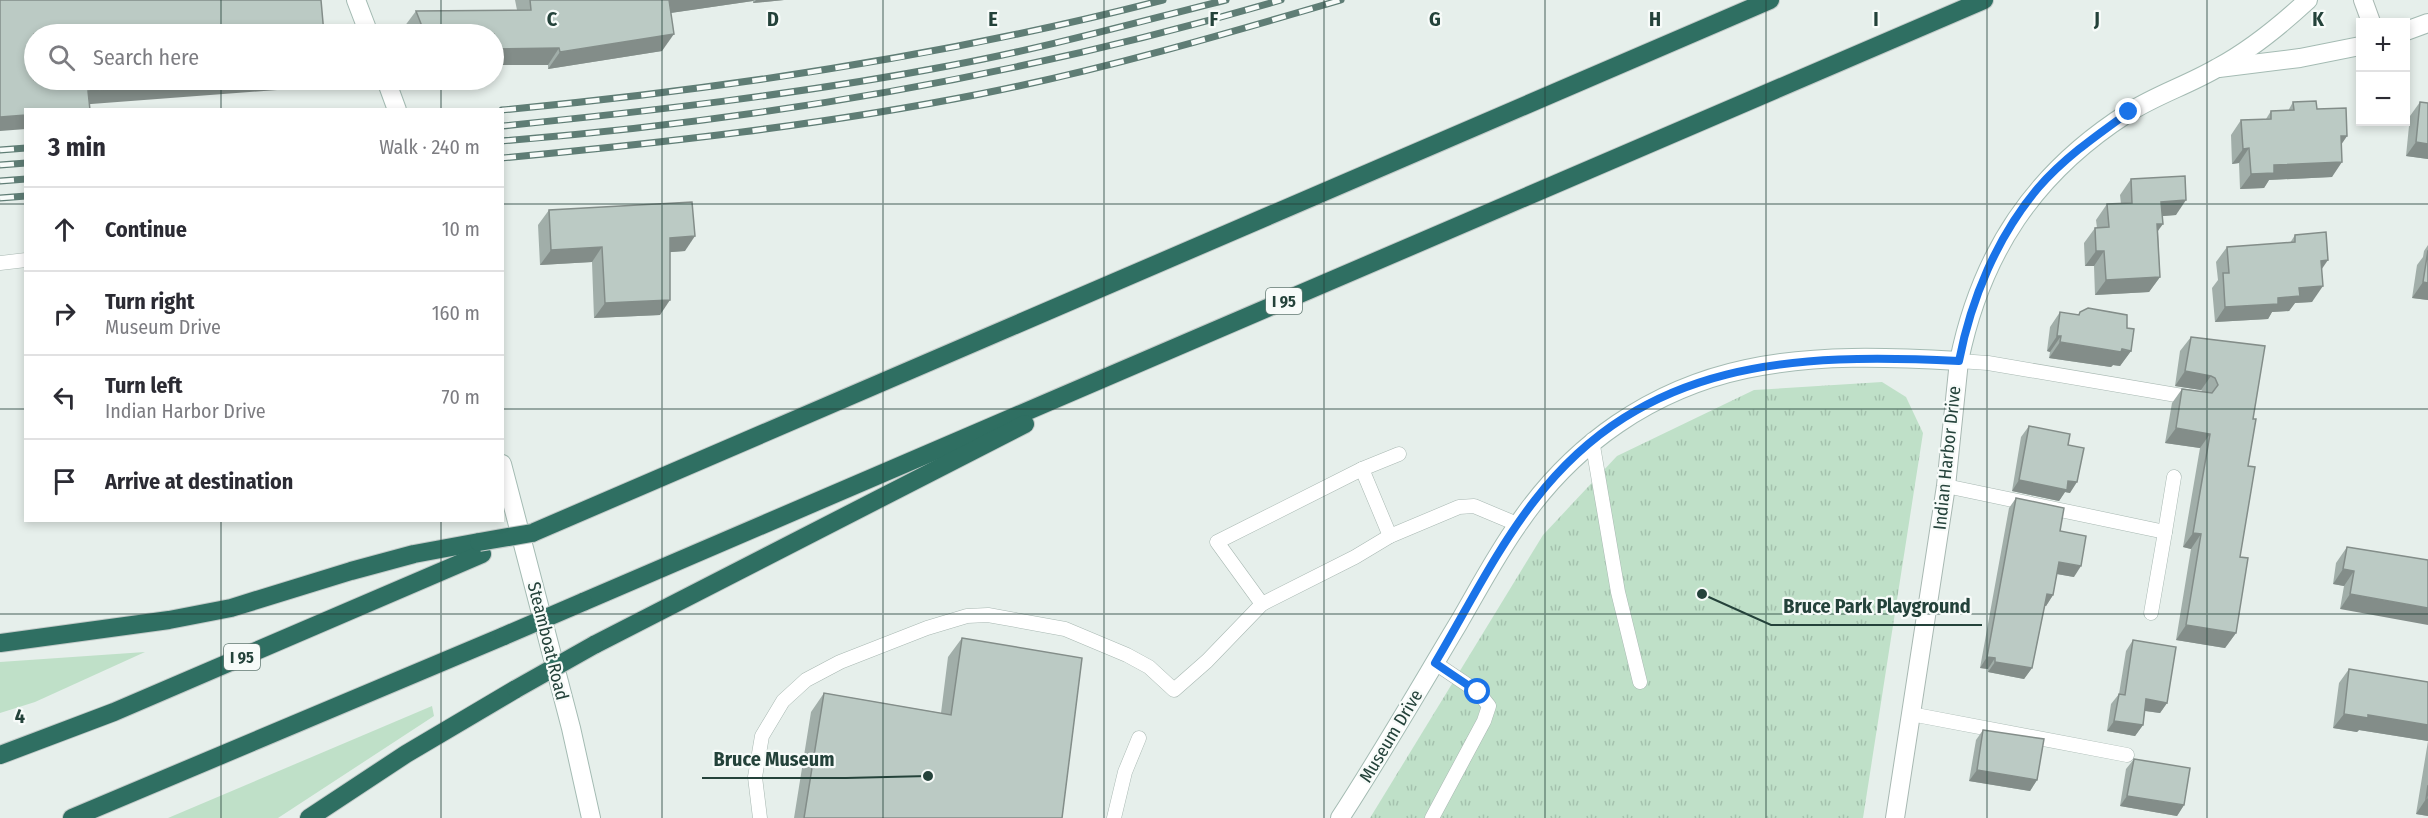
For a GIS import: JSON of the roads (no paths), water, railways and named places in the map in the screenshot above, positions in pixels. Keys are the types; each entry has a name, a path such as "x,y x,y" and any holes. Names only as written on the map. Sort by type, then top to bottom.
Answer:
{"highway":[{"path":"0,643 157,622 231,608 414,554 480,548 532,533 1770,0"},
{"name":"I 95","path":"72,818 504,636 1984,0"},
{"path":"309,818 406,754 594,645 1173,349"},
{"name":"I 95","path":"0,755 135,703 480,548"}],"main road":[{"path":"356,0 365,24"},
{"name":"Indian Harbor Drive","path":"1895,818 1946,486 1959,361 1975,298 1997,250 2038,188 2086,142 2129,112 2218,68 2286,21 2308,0"},
{"path":"2363,0 2370,18"},
{"path":"2410,30 2428,23"},
{"name":"Indian Harbor Drive","path":"2218,68 2300,58 2356,47"},
{"path":"390,90 396,108"},
{"name":"Museum Drive","path":"1340,818 1517,524 1563,467 1592,440 1663,397 1704,380 1746,368 1795,361 1896,358 1959,361"},
{"name":"Steamboat Road","path":"504,472 571,728 591,818"}],"lane":[{"path":"0,263 24,260"},
{"path":"1959,361 1988,363 2199,399"},
{"path":"1592,440 1618,592 1640,681"},
{"path":"1262,604 1217,542 1398,454"},
{"path":"1362,470 1390,536"},
{"path":"2151,613 2174,477"},
{"path":"1946,486 2165,532"},
{"path":"760,818 755,777 762,736 783,701 806,680 840,662 927,628 967,616 988,615 1065,629 1127,655 1149,667 1174,690 1207,661 1262,604 1355,557 1390,536 1458,507 1474,506 1517,524"},
{"path":"1432,818 1484,721 1488,706 1478,692 1435,663"},
{"path":"1911,714 2127,755"},
{"path":"1114,818 1125,772 1139,738"}],"railway":[{"path":"504,110 669,92 835,68 1000,38 1163,0"},
{"path":"504,126 726,101 893,76 1018,52 1226,0"},
{"path":"504,141 699,121 895,90 993,72 1090,50 1281,0"},
{"path":"504,158 742,132 862,115 980,94 1116,63 1341,0"},
{"path":"0,150 24,148"},
{"path":"0,165 24,163"},
{"path":"0,181 24,179"},
{"path":"0,198 24,196"}],"place":[{"name":"Bruce Park Playground","path":"1702,594"},
{"name":"Bruce Museum","path":"928,776"}]}
